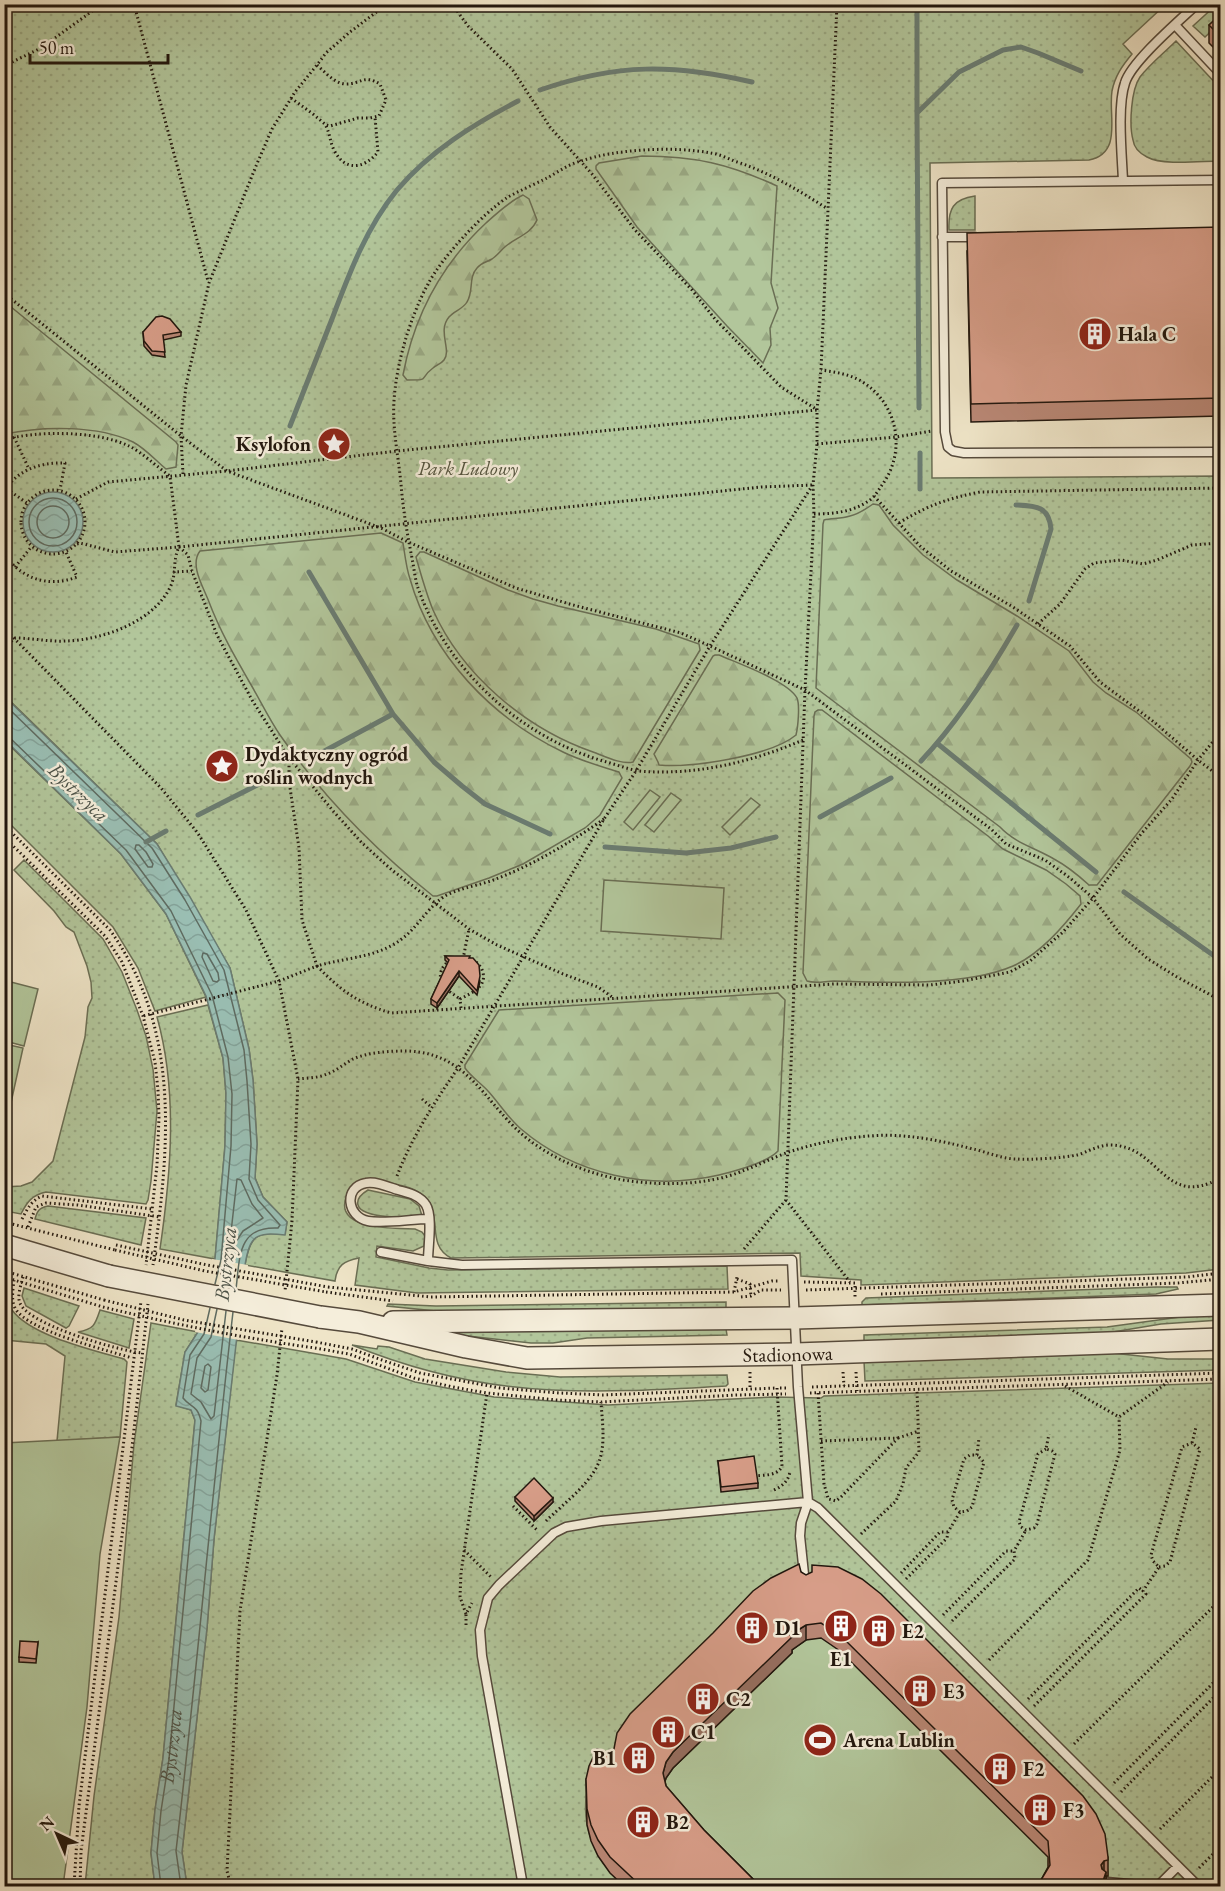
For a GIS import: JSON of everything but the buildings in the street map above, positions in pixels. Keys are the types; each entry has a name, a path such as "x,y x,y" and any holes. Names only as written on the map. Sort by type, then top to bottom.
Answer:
{"street":[{"name":"Stadionowa","path":"4,1245 110,1276 320,1317 359,1322 466,1347 527,1358 796,1354 1221,1339"},
{"name":"Stadionowa","path":"359,1322 795,1318 1221,1305"}],"lane":[{"path":"1123,181 1122,111 1125,82 1143,57 1197,4"},
{"path":"1175,25 1221,73"},
{"path":"1221,180 942,183 945,432 948,447 953,451 964,453 1221,452"},
{"path":"942,237 976,237"},
{"path":"428,1261 429,1219 426,1205 417,1196 373,1183 359,1186 351,1195 351,1209 355,1215 367,1221 429,1219"},
{"path":"381,1252 462,1265 792,1260 796,1354 808,1502 801,1523 800,1536 806,1585"},
{"path":"523,1887 482,1656 480,1630 488,1598 554,1533 566,1527 601,1521 808,1502 818,1508 853,1542 1198,1887"},
{"path":"1107,1882 1159,1885 1178,1866"}],"path":[{"path":"4,66 41,48 102,4"},
{"path":"134,4 209,283"},
{"path":"183,474 181,436 186,385 209,283 272,129 291,98 326,53 387,4"},
{"path":"452,4 468,26 512,69 550,127 592,174 635,230 692,290 715,319 781,387 817,410"},
{"path":"734,1292 737,1279 736,1260 739,1254 786,1200 805,690 814,514 813,484 821,370 837,4"},
{"path":"317,65 335,80 346,84 367,78 380,84 386,100 379,116 363,117 337,125 326,125"},
{"path":"291,98 326,125 332,146 339,158 348,165 355,166 367,162 378,152 375,117"},
{"path":"803,740 772,753 718,767 636,771 580,754 530,728 490,696 456,659 436,626 418,588 405,524 394,420 399,368 411,325 429,281 473,226 508,198 579,161 649,149 712,153 783,180 828,209"},
{"path":"4,214 10,219 4,226"},
{"path":"4,292 227,471 381,528 408,542 516,588 681,633 805,690 991,829 1006,844 1045,860 1070,878 1093,898 1120,934 1148,959 1221,1000"},
{"path":"814,514 848,511 867,502 891,474 896,457 896,437 890,413 878,395 850,376 821,370"},
{"path":"76,499 108,482 817,410"},
{"path":"817,444 896,437 932,431"},
{"path":"4,440 59,433 111,439 131,447 170,476 179,547 175,556 172,583 155,606 135,621 96,638 65,641 15,638 4,648"},
{"path":"14,437 29,469"},
{"path":"4,494 18,476 29,469 46,463 65,462 60,491"},
{"path":"77,544 114,552 179,547 381,528 761,487 813,484"},
{"path":"394,1184 411,1142 431,1107 458,1068 492,1006 710,646 813,484"},
{"path":"899,524 915,513 951,498 980,492 1221,488"},
{"path":"7,489 27,503"},
{"path":"60,491 76,499 83,510 85,524 77,544 66,552 47,553 32,546 24,535 21,522 27,503 42,492 60,491"},
{"path":"874,496 920,546 951,571 1070,646 1100,682 1154,722 1221,777"},
{"path":"1038,624 1060,604 1085,569 1094,563 1121,560 1143,564 1191,545 1221,543"},
{"path":"15,567 32,546"},
{"path":"179,547 188,555 217,635 252,700 289,758 362,843 392,870 469,929 497,945 598,987 614,998"},
{"path":"4,554 15,567 46,583 67,581 77,577 66,552"},
{"path":"173,572 192,571"},
{"path":"4,628 161,788 197,832 246,910 277,982 297,1079 292,1221 285,1292"},
{"path":"289,758 289,781 298,848 302,920 318,966 348,995 371,1007 391,1013 834,984 930,985 1010,972 1030,962 1045,949 1093,898 1141,834 1172,799 1198,760 1221,734"},
{"path":"144,1016 277,982 318,966 375,954 387,949 419,924 435,903 447,894 496,879 533,862 604,819"},
{"path":"4,825 110,930 131,965 151,1016 162,1059 166,1110 165,1174 152,1274"},
{"path":"4,837 105,936 122,962 144,1016 151,1041 158,1090 157,1165 151,1217"},
{"path":"462,959 469,929"},
{"path":"454,959 477,963 484,977 480,987 460,999 448,992 442,985 440,976 442,968 454,959"},
{"path":"460,999 461,1008"},
{"path":"297,1079 328,1074 354,1059 370,1054 410,1051 436,1056 458,1068 477,1084 529,1140 564,1161 598,1174 629,1181 694,1183 724,1177 788,1153 829,1142 871,1136 911,1136 946,1142 1016,1160 1076,1155 1096,1147 1109,1145 1138,1152 1181,1185 1194,1187 1221,1178"},
{"path":"422,1099 431,1107"},
{"path":"22,1219 36,1198 42,1196 152,1209"},
{"path":"786,1200 850,1282"},
{"path":"28,1227 36,1207 46,1203 78,1205 160,1217"},
{"path":"4,1222 227,1276 326,1292"},
{"path":"116,1245 207,1265 328,1287 431,1297 734,1292 772,1281 793,1286 856,1289 1175,1277 1221,1273"},
{"path":"4,1271 184,1320 352,1348 420,1373 500,1388 603,1395 777,1388 818,1393 1221,1379"},
{"path":"4,1277 103,1307 182,1326 349,1354 414,1378 488,1393 557,1401 602,1402 1221,1373"},
{"path":"23,1277 19,1294 21,1305 35,1317 79,1336 142,1353"},
{"path":"737,1279 750,1284"},
{"path":"879,1294 1178,1283 1221,1279"},
{"path":"14,1280 15,1309 26,1318 72,1340 133,1358"},
{"path":"80,1887 81,1851 123,1528 149,1296"},
{"path":"231,1887 227,1870 240,1611 277,1375 282,1328"},
{"path":"74,1887 79,1806 134,1345"},
{"path":"1119,1417 1169,1381"},
{"path":"1064,1385 1119,1417"},
{"path":"745,1477 775,1473 782,1466 777,1388"},
{"path":"853,1542 896,1500 903,1484 906,1468 919,1452 917,1390"},
{"path":"466,1625 466,1614 460,1597 461,1573 488,1393"},
{"path":"818,1393 824,1484 828,1498 832,1501 841,1497 898,1438"},
{"path":"546,1521 597,1467 602,1446 602,1402"},
{"path":"980,1669 1088,1560 1120,1450 1119,1417"},
{"path":"1192,1443 1196,1427"},
{"path":"821,1441 898,1438 920,1431"},
{"path":"1026,1530 1019,1522 1038,1454 1046,1449 1049,1434"},
{"path":"977,1455 979,1438"},
{"path":"1192,1443 1200,1449 1170,1562 1165,1566 1158,1566 1151,1555 1182,1447 1192,1443"},
{"path":"1014,1551 1006,1551 943,1614 944,1621 952,1622 1015,1559 1014,1551 1026,1530 1034,1528 1037,1524 1055,1454 1046,1449"},
{"path":"970,1455 977,1455 984,1462 972,1508 960,1512 954,1507 952,1500 964,1459 970,1455"},
{"path":"769,1492 784,1484 791,1467"},
{"path":"818,1508 828,1498"},
{"path":"513,1506 537,1530 530,1538"},
{"path":"948,1532 940,1532 900,1573 906,1579 947,1538 960,1512"},
{"path":"554,1513 565,1514"},
{"path":"1221,1515 1217,1527 1221,1528"},
{"path":"464,1550 499,1585"},
{"path":"1221,1562 1217,1574 1221,1582"},
{"path":"1143,1592 1139,1588 1026,1701 1033,1707 1146,1594 1143,1592 1158,1566"},
{"path":"486,1581 491,1576"},
{"path":"1065,1754 1213,1607 1221,1592"},
{"path":"466,1614 474,1599"},
{"path":"1221,1676 1112,1785 1120,1793 1221,1691"},
{"path":"1150,1839 1221,1769"},
{"path":"1191,1878 1221,1847"}],"green space":[{"name":"Park Ludowy","path":"5,5 1165,5 1123,44 1132,54 1119,71 1113,86 1112,132 1106,150 1100,156 1089,160 930,163 932,478 1220,476 1220,1269 1186,1273 861,1285 861,1280 801,1276 800,1253 451,1258 442,1250 437,1241 432,1209 427,1199 417,1191 379,1181 350,1189 345,1203 347,1213 354,1220 365,1224 415,1229 425,1236 424,1246 413,1251 377,1246 376,1257 448,1270 727,1266 728,1289 417,1293 355,1285 359,1258 342,1265 337,1271 335,1281 245,1265 252,1241 261,1235 285,1234 287,1222 263,1197 255,1178 257,1144 253,1080 249,1049 230,968 157,844 5,696"},
{"path":"1216,5 1220,5 1220,23 1205,37 1193,26"},
{"path":"1176,41 1220,88 1220,161 1154,160 1140,152 1134,143 1131,117 1137,83 1148,68"},
{"path":"642,156 711,163 743,172 777,186 771,283 778,308 770,328 771,345 763,363 637,227 596,169 599,163"},
{"path":"523,195 529,199 537,220 534,225 477,268 467,302 446,322 444,360 422,379 407,380 403,375 414,332 443,274 470,239 486,223 508,204"},
{"path":"975,196 975,230 949,230 953,206 968,197"},
{"path":"5,302 176,442 178,445 176,467 166,469 133,442 103,432 36,429 5,434"},
{"path":"873,504 879,505 893,525 923,555 957,580 1069,651 1093,682 1136,712 1191,759 1190,766 1097,885 1089,885 1059,862 1012,837 816,688 824,520 853,515"},
{"path":"381,533 403,543 409,574 420,607 449,659 468,682 489,703 537,738 577,758 619,772 622,778 600,815 585,828 523,864 437,896 433,896 411,878 370,841 296,758 272,723 228,644 213,613 197,570 196,563 200,551"},
{"path":"420,552 533,599 656,629 699,644 700,650 633,762 608,758 568,742 544,729 499,697 479,677 445,634 433,610 416,557"},
{"path":"715,655 761,673 792,692 797,698 798,706 796,735 769,749 750,755 690,765 659,765 654,754"},
{"path":"818,710 822,710 1003,849 1046,870 1080,896 1081,904 1059,931 1023,961 973,977 925,982 807,981 803,973 814,716"},
{"path":"4,740 121,854 166,914 206,997 155,1011 138,968 113,927 5,819"},
{"path":"650,790 660,797 633,830 624,822"},
{"path":"671,793 681,800 654,832 645,825"},
{"path":"751,798 760,805 730,835 722,827"},
{"path":"24,860 103,939 122,972 137,1010 146,1036 153,1069 157,1111 151,1181 146,1204 46,1192 31,1200 21,1214 5,1211 5,1187 21,1186 32,1182 53,1161 85,1037 88,1007 92,998 87,966 74,932 66,927 54,911 14,870"},
{"path":"604,880 724,888 721,939 601,931"},
{"path":"7,981 38,989 24,1046 5,1041 4,991"},
{"path":"778,993 785,1000 778,1151 759,1163 719,1175 693,1180 640,1180 589,1168 565,1158 542,1145 521,1129 465,1068 499,1010"},
{"path":"208,1005 223,1058 226,1093 225,1146 215,1259 160,1249 169,1162 170,1103 164,1045 157,1017"},
{"path":"4,1044 23,1048 5,1130"},
{"path":"368,1190 410,1199 419,1206 422,1216 387,1216 361,1210 358,1200"},
{"path":"48,1206 146,1218 141,1245 35,1219 39,1210"},
{"path":"5,1281 10,1290 12,1310 33,1327 64,1341 124,1359 127,1362 120,1437 57,1441 65,1356 46,1344 5,1340"},
{"path":"1177,1287 1178,1289 1156,1294 862,1305 866,1298"},
{"path":"24,1288 79,1306 69,1326 66,1328 26,1306 22,1296"},
{"path":"726,1302 726,1309 446,1312 387,1306 388,1304 436,1306"},
{"path":"100,1310 134,1319 129,1348 78,1332 93,1326"},
{"path":"1220,1315 1220,1320 1161,1324 1107,1333 864,1341 864,1335 1107,1327 1180,1317"},
{"path":"151,1323 198,1332 185,1352 176,1405 191,1410 195,1420 163,1758 151,1853 155,1886 85,1886 94,1796 119,1617 134,1444"},
{"path":"726,1329 727,1335 587,1338 553,1343 531,1343 459,1335 459,1331"},
{"path":"236,1340 346,1359 415,1382 494,1397 608,1405 774,1397 821,1398 824,1396 1220,1383 1220,1886 187,1886 182,1852"},
{"path":"352,1345 377,1349 378,1346 389,1347 425,1359 506,1372 560,1377 727,1375 728,1384 726,1386 617,1391 526,1388 475,1381 425,1370"},
{"path":"1112,1353 1168,1359 1220,1359 1220,1370 865,1381 864,1361"},
{"path":"120,1437 100,1554 87,1707 63,1886 5,1886 4,1443"},
{"name":"Arena Lublin","path":"774,1595 1105,1850 1108,1873 1106,1886 624,1886 604,1864 591,1839 586,1812 589,1782 612,1769"}],"water":[{"path":"53,492 65,494 78,505 83,522 81,534 70,547 53,552 41,550 28,539 23,522 25,510 36,497"},
{"name":"Bystrzyca","path":"4,696 157,844 230,968 249,1049 253,1080 257,1144 255,1178 263,1197 287,1222 285,1235 261,1235 252,1242 245,1265 182,1852 187,1886 155,1886 151,1853 163,1758 195,1420 191,1410 176,1406 185,1352 198,1332 215,1259 225,1146 226,1093 223,1058 206,996 166,914 121,854 5,740"}],"pier":[{"path":"212,1259 248,1265 239,1340 195,1332"}],"waterway":[{"path":"917,10 917,113"},
{"path":"919,408 917,113 959,72 1003,50 1021,47 1081,71"},
{"path":"540,90 595,75 646,69 697,72 752,82"},
{"path":"290,426 352,268 367,236 386,205 410,176 438,151 469,129 518,101"},
{"path":"920,453 920,489"},
{"path":"1016,505 1040,509 1050,521 1051,529 1029,601"},
{"path":"309,572 393,714 434,762 485,804 550,834"},
{"path":"921,761 973,696 1017,625"},
{"path":"306,761 393,714"},
{"path":"938,744 1096,872"},
{"path":"198,815 279,774"},
{"path":"820,817 891,778"},
{"path":"146,842 166,831"},
{"path":"605,847 686,853 731,848 776,837"},
{"path":"1124,892 1220,960"}],"place":[{"name":"Hala C","path":"1095,334"},
{"name":"Ksylofon","path":"334,444"},
{"name":"Dydaktyczny ogród roślin wodnych","path":"222,766"},
{"name":"E1","path":"841,1626"},
{"name":"D1","path":"752,1628"},
{"name":"E2","path":"879,1631"},
{"name":"E3","path":"920,1691"},
{"name":"C2","path":"703,1699"},
{"name":"C1","path":"668,1732"},
{"name":"Arena Lublin","path":"820,1740"},
{"name":"B1","path":"639,1758"},
{"name":"F2","path":"1000,1769"},
{"name":"F3","path":"1040,1810"},
{"name":"B2","path":"643,1822"}]}
